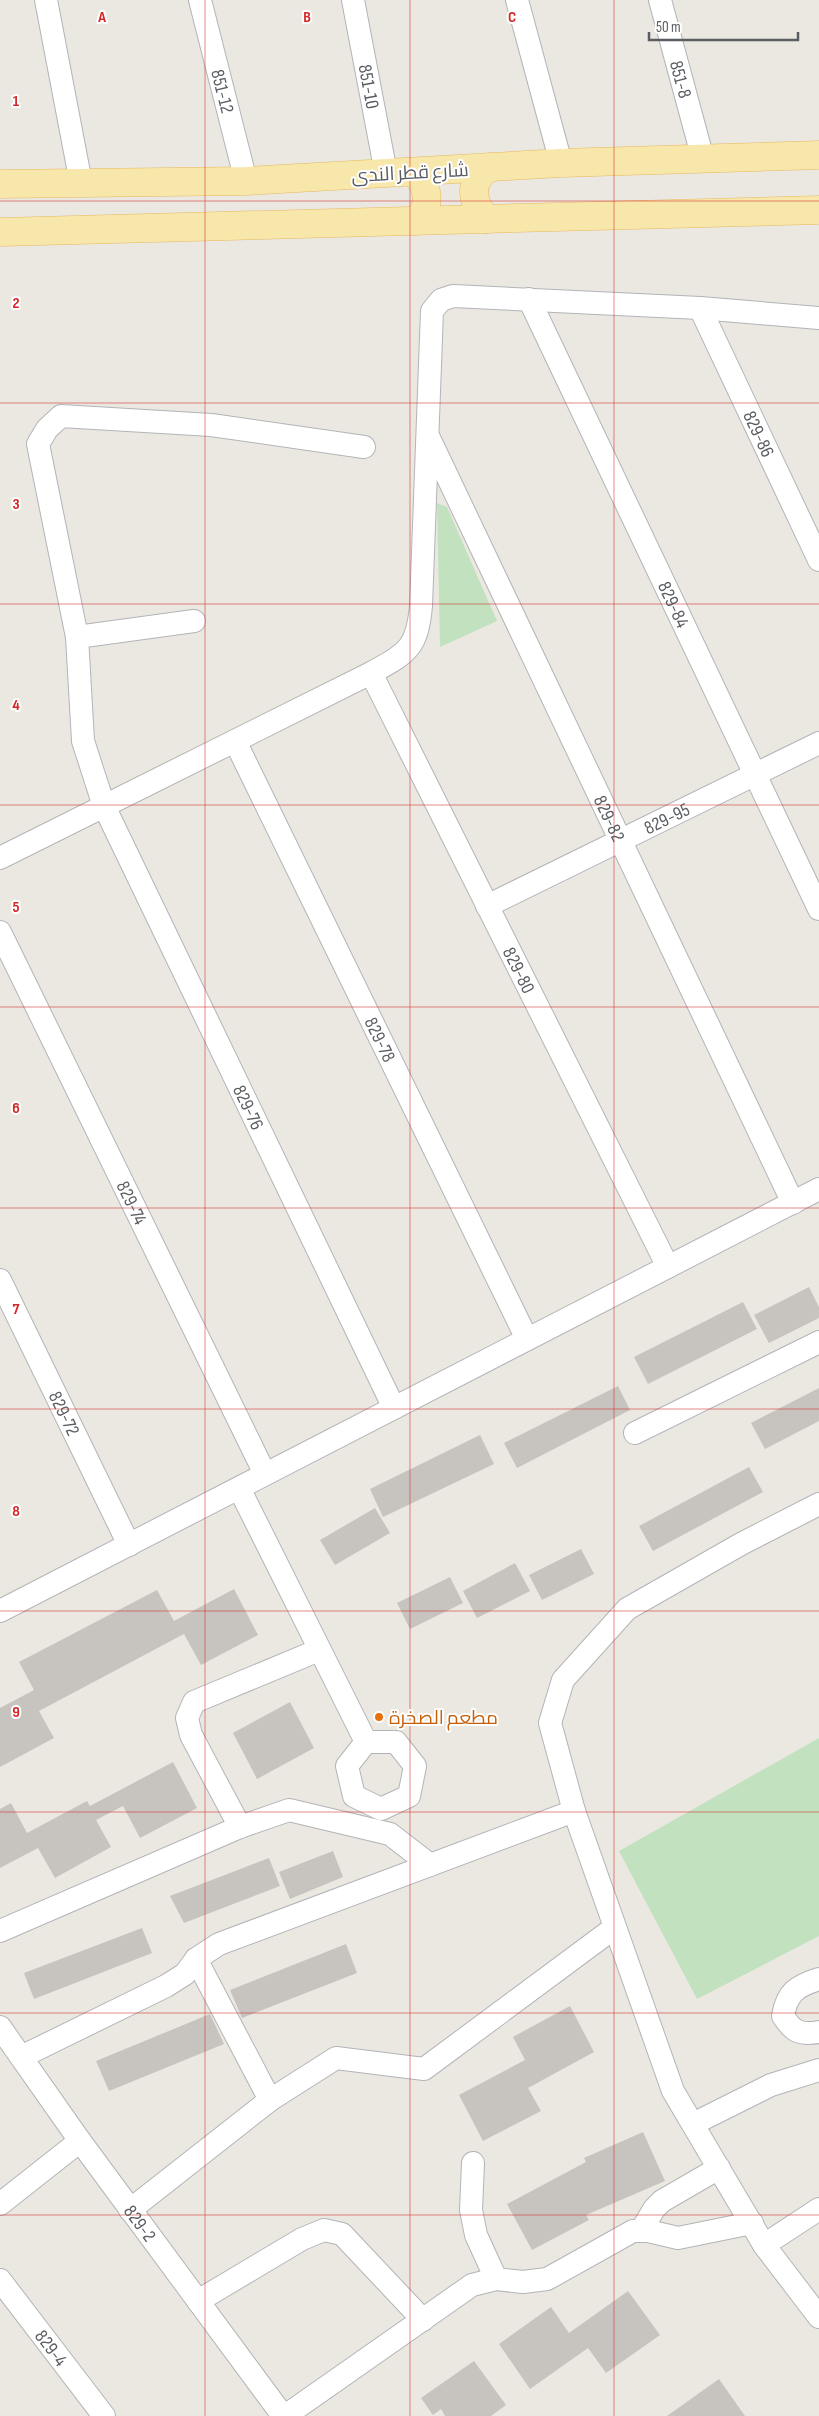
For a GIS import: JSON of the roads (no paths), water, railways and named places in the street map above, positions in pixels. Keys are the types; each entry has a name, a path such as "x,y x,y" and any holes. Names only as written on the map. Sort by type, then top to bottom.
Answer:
{"main road":[{"name":"شارع قطر الندى","path":"0,184 246,181 562,163 819,155"},
{"path":"486,219 474,202 474,192 475,183 481,173 488,167"},
{"path":"414,172 426,185 427,195 427,204 423,215 416,221"},
{"path":"0,232 819,210"}],"street":[{"path":"46,0 81,183"},
{"name":"851-12","path":"200,0 246,181"},
{"name":"851-10","path":"353,0 386,173"},
{"path":"517,0 562,163"},
{"name":"851-8","path":"660,0 703,159"},
{"path":"0,858 371,673 410,648 418,632 432,310 441,300 453,296 529,299 700,308 819,318"},
{"name":"829-84","path":"529,299 819,910"},
{"name":"829-86","path":"700,308 819,560"},
{"name":"829-76","path":"364,446 211,425 61,416 47,429 38,444 77,637 83,741 104,806 394,1408"},
{"name":"829-82","path":"427,434 793,1202"},
{"path":"77,637 194,622"},
{"name":"829-80","path":"371,673 668,1267"},
{"name":"829-78","path":"235,741 528,1339"},
{"name":"829-95","path":"487,906 819,743"},
{"name":"829-74","path":"0,932 265,1474"},
{"path":"0,1610 819,1189"},
{"name":"829-72","path":"0,1280 129,1545"},
{"path":"635,1433 819,1342"},
{"path":"238,1488 366,1742"},
{"path":"819,1504 741,1544 627,1609 563,1680 550,1723 574,1811 614,1928 674,2092 764,2245 819,2317"},
{"path":"240,1827 191,1735 187,1718 194,1702 319,1650"},
{"path":"0,1930 240,1827 290,1810 390,1834 430,1865"},
{"path":"21,2057 166,1986 185,1974 196,1959 219,1944 574,1811"},
{"path":"130,2210 270,2100 336,2058 424,2069 614,1928"},
{"path":"196,1959 270,2100"},
{"path":"819,1980 805,1984 794,1991 786,2001 783,2016 791,2029 802,2034 819,2032"},
{"name":"829-2","path":"0,2027 130,2210 284,2416"},
{"path":"693,2124 772,2085 819,2070"},
{"path":"0,2204 80,2141"},
{"path":"474,2164 471,2210 476,2234 496,2279"},
{"path":"640,2231 654,2210 662,2202 719,2168"},
{"path":"764,2245 819,2209"},
{"path":"284,2416 472,2285 496,2279 523,2282 547,2279 633,2231 648,2231 678,2238 752,2223"},
{"path":"198,2301 302,2239 324,2230 342,2234 423,2320"},
{"name":"829-4","path":"1,2283 94,2413"}],"place":[{"name":"مطعم الصخرة","path":"379,1717"}]}
